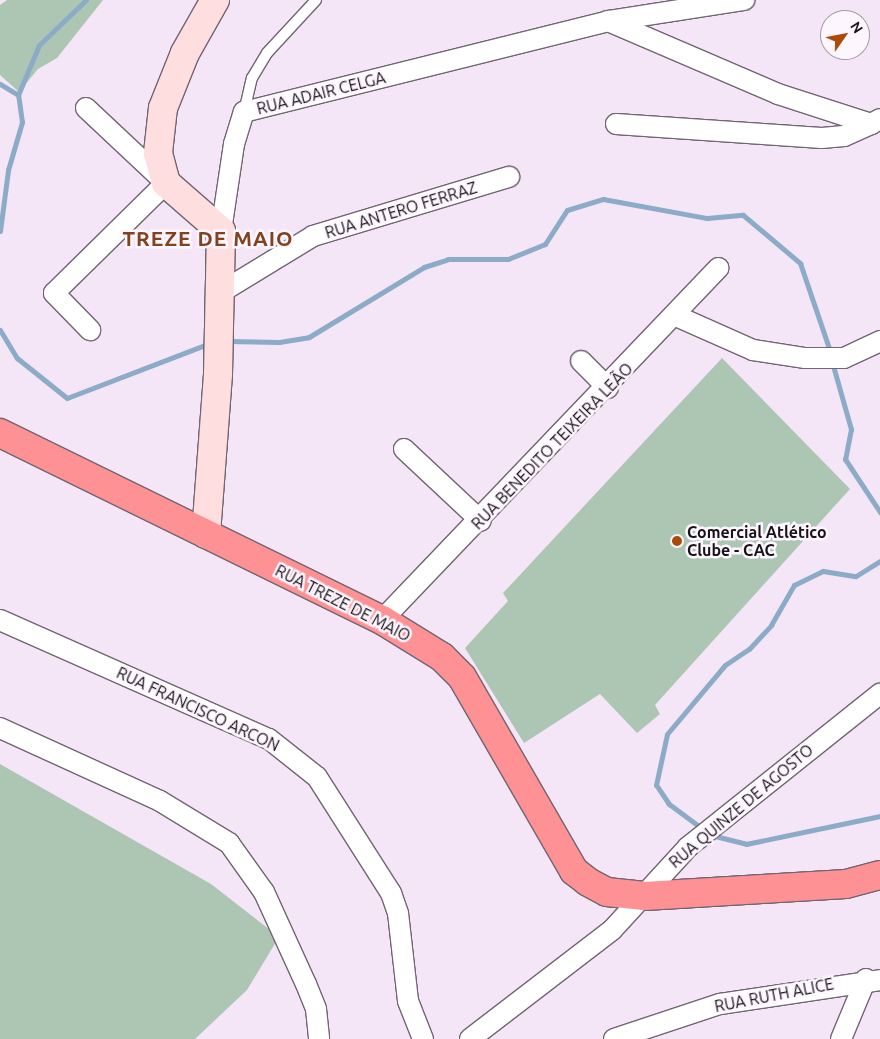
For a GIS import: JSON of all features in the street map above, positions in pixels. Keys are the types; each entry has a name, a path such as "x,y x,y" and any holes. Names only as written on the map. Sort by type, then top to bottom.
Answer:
{"highway":[{"name":"RUA TREZE DE MAIO","path":"0,433 382,620 442,657 462,677 574,871 607,892 645,896 846,884"},
{"path":"846,884 880,875"},
{"path":"846,884 880,895"}],"street":[{"path":"166,183 158,152 163,108 185,53 214,0"},
{"name":"RUA ADAIR CELGA","path":"206,534 218,356 221,231 234,144 244,112 608,21 744,0"},
{"path":"608,21 778,94 876,121"},
{"path":"86,108 166,183 221,231"},
{"path":"616,124 822,138 844,136 876,121"},
{"name":"RUA ANTERO FERRAZ","path":"218,294 313,236 509,177"},
{"path":"90,330 54,293 166,183"},
{"name":"RUA BENEDITO TEIXEIRA LEÃO","path":"382,620 481,521 608,388 718,268"},
{"path":"674,315 753,350 805,358 844,358 880,341"},
{"path":"582,361 608,388"},
{"path":"404,449 481,521"},
{"name":"RUA FRANCISCO ARCON","path":"0,620 269,739 316,777 391,893 398,913 408,1001 423,1039"},
{"name":"RUA QUINZE DE AGOSTO","path":"470,1039 606,936 645,896 670,864 705,832 880,694"},
{"path":"0,728 160,801 229,843 264,892 316,1009 319,1039"},
{"path":"841,1039 873,979"},
{"name":"RUA RUTH ALICE","path":"614,1039 720,1004 873,979"}],"lane":[{"path":"244,112 252,78 267,53 316,0"}],"green space":[{"path":"7,0 103,0 57,58 38,69 19,92 0,75 0,5"},
{"name":"Comercial Atlético Clube - CAC","path":"722,358 850,489 655,705 660,714 637,733 600,694 524,743 465,648 508,601 503,593"},
{"path":"0,764 211,884 279,937 247,990 195,1039 0,1039"}],"waterway":[{"path":"0,231 8,170 22,122 18,95 39,45 86,0"},
{"path":"0,84 18,95"},
{"path":"226,341 279,342 309,337 424,267 448,259 508,259 545,244 567,210 603,199 707,218 743,215 800,263 831,354"},
{"path":"0,330 17,358 67,398 210,343"},
{"path":"832,362 851,429 845,459 880,512"},
{"path":"704,830 669,804 656,785 667,734 725,665 749,649 771,625 794,585 823,571 856,576 880,561"},
{"path":"711,835 746,844 880,816"}],"place":[{"name":"Comercial Atlético Clube - CAC","path":"677,541"}],"district":[{"name":"TREZE DE MAIO","path":"208,238"}]}
